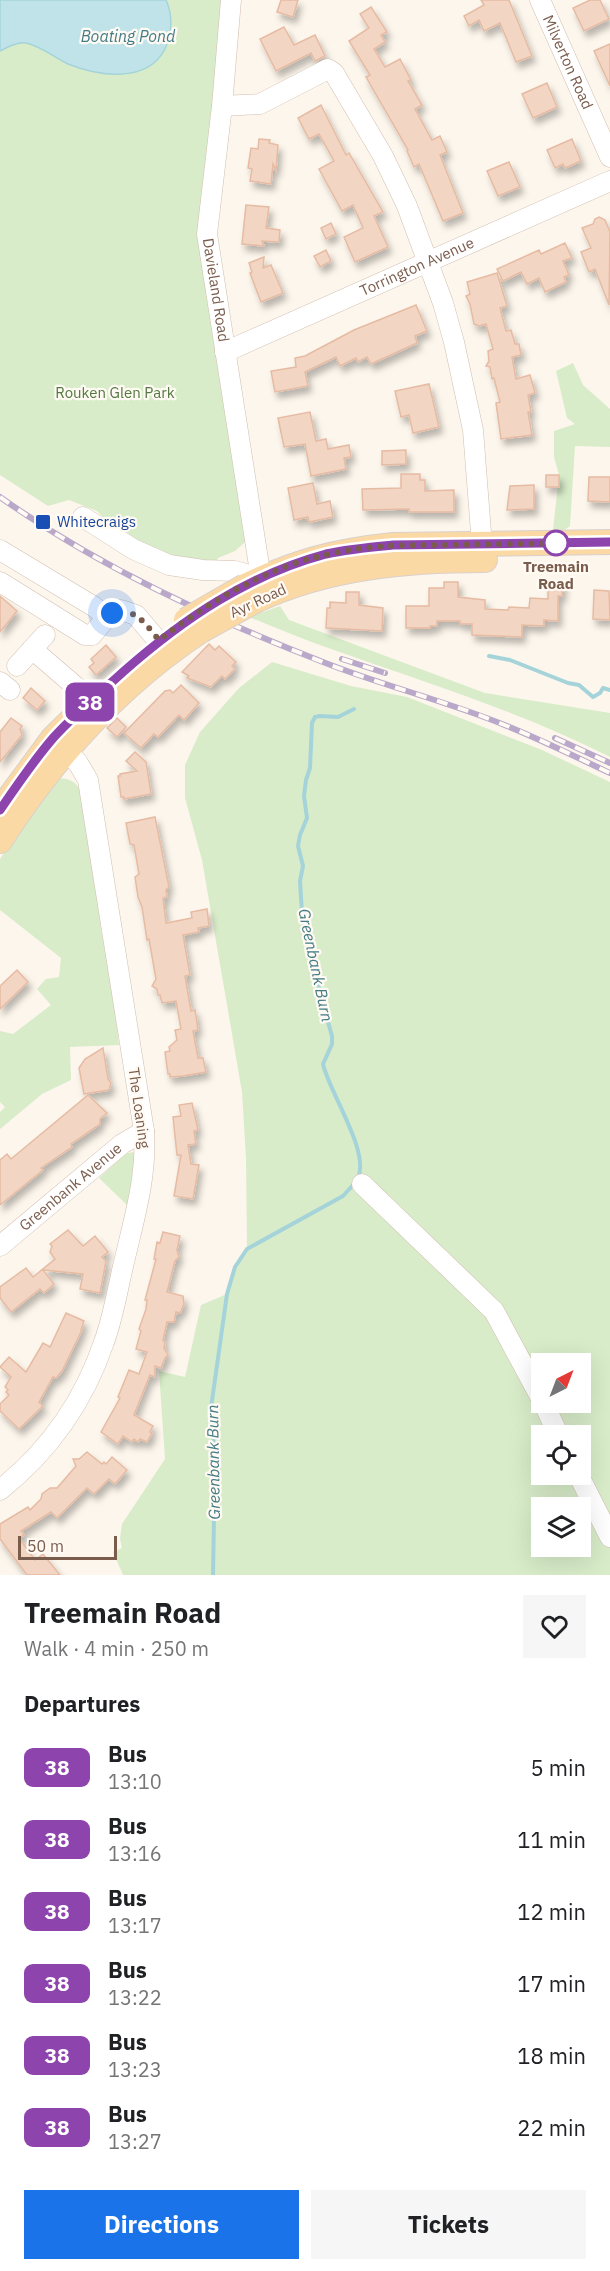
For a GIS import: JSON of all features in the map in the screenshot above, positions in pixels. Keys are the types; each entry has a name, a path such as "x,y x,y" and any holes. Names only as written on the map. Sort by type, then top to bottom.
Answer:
{"main road":[{"name":"Ayr Road","path":"2,824 60,744 98,705 164,647 194,625 257,590 280,589 394,555 482,552 610,542"},
{"name":"Ayr Road","path":"482,552 610,559"}],"street":[{"name":"Davieland Road","path":"231,0 222,106 207,234 257,590"},
{"name":"Milverton Road","path":"540,0 610,157"},
{"path":"222,106 260,104 328,69 334,73 383,156 429,261 454,342 473,430 482,552"},
{"name":"Torrington Avenue","path":"225,352 610,181"},
{"path":"83,517 133,549 169,565 203,570 235,571 257,590"},
{"path":"0,550 93,606 107,617"},
{"path":"0,582 85,635 92,634 107,617 121,610 136,615 164,647"},
{"path":"17,666 39,642 98,705"},
{"name":"The Loaning","path":"0,1490 43,1449 67,1419 83,1393 104,1342 144,1177 146,1157 144,1131 89,789 84,772 60,744"},
{"name":"Greenbank Avenue","path":"0,1246 122,1144 144,1131"},
{"path":"362,1185 461,1282 494,1311 531,1380"},
{"path":"584,1485 610,1537"}],"green space":[{"name":"Rouken Glen Park","path":"0,0 231,0 207,234 253,535 235,551 218,558 212,570 133,549 97,511 69,500 48,506 0,475"},
{"path":"573,363 583,385 610,409 610,447 575,446 570,526 564,530 553,530 559,475 554,457 554,431 575,424 567,418 556,371"},
{"path":"280,606 289,620 485,693 610,713 610,757 508,712 249,617"},
{"path":"272,662 351,686 407,697 542,750 610,782 610,1575 123,1575 113,1552 122,1548 120,1538 122,1524 165,1459 159,1371 185,1377 201,1305 227,1294 235,1267 247,1249 246,1158 242,1092 202,860 185,798 185,765 200,732 239,688"},
{"path":"58,778 73,782 83,795 119,1045 70,1047 71,1080 42,1094 0,1129 0,1112 5,1107 0,1102 0,1031 13,1034 51,1005 37,989 46,979 59,977 61,958 0,910 0,859 49,786"},
{"path":"133,1152 137,1157 127,1205 99,1178 125,1154"}],"water":[{"name":"Boating Pond","path":"0,0 166,0 171,18 169,37 165,49 157,60 146,68 121,74 93,72 68,64 26,43 16,44 0,51"}],"building":[{"path":"281,0 298,0 293,17 277,12"},
{"path":"481,0 509,0 532,56 516,62 500,23 484,31 479,20 469,26 464,16 484,5"},
{"path":"590,0 600,0 609,19 584,31 573,8"},
{"path":"371,7 387,32 381,35 385,42 374,49 385,67 400,59 411,80 408,81 422,105 415,109 432,140 440,136 447,152 440,155 463,213 443,221 419,164 414,167 408,150 366,77 370,75 349,41 369,28 360,14"},
{"path":"284,27 294,45 315,35 325,56 315,61 311,53 276,71 260,39"},
{"path":"610,44 610,86 594,51"},
{"path":"547,83 557,107 533,118 522,94"},
{"path":"321,105 346,155 349,153 383,212 374,216 388,247 355,262 344,237 363,228 353,205 342,211 319,169 334,161 319,134 309,139 298,118"},
{"path":"259,139 270,140 269,143 278,145 276,170 273,164 271,184 250,181 252,169 248,168 251,148 258,149"},
{"path":"572,139 581,161 565,168 563,164 555,168 547,150"},
{"path":"509,162 520,187 498,196 487,171"},
{"path":"246,205 269,207 266,228 280,230 279,242 262,241 264,246 242,244"},
{"path":"599,217 605,220 610,232 609,305 595,269 589,272 581,252 591,248 582,228 593,224"},
{"path":"331,223 336,234 326,239 321,228"},
{"path":"565,243 572,258 563,261 569,275 564,277 566,282 545,292 539,278 527,284 521,272 503,281 497,269 539,250 541,254"},
{"path":"326,250 331,261 320,267 314,256"},
{"path":"264,257 263,268 271,265 283,293 261,302 250,273 252,272 249,263"},
{"path":"497,273 507,306 500,308 506,331 511,330 515,344 519,344 521,355 512,357 516,379 530,375 535,393 528,395 532,435 501,439 496,403 500,402 490,367 486,366 489,361 488,351 493,349 486,324 479,326 474,324 466,296 470,294 467,282"},
{"path":"416,305 427,331 415,336 417,343 371,364 367,357 358,362 356,358 340,366 336,357 305,372 308,386 275,392 271,371 296,367 295,358 305,356 354,330"},
{"path":"429,384 439,427 413,433 409,415 401,417 395,391"},
{"path":"310,412 316,441 326,439 328,449 349,445 351,457 344,458 346,469 311,476 305,444 284,447 278,418"},
{"path":"406,450 406,464 382,465 382,451"},
{"path":"401,474 420,474 420,480 425,480 425,491 454,490 454,512 409,512 409,509 363,510 362,489 401,488"},
{"path":"546,475 559,475 559,487 546,487"},
{"path":"589,477 610,477 610,502 588,501"},
{"path":"313,483 317,504 330,501 333,517 309,522 308,517 294,520 288,488"},
{"path":"534,485 534,509 507,510 510,486"},
{"path":"548,581 563,581 562,596 558,596 558,621 544,620 544,626 522,625 522,637 472,635 472,624 460,624 460,621 437,621 437,626 430,626 430,628 406,628 406,606 429,606 429,588 444,588 444,582 458,582 458,597 485,600 485,609 508,610 509,607 529,608 530,598 548,599"},
{"path":"594,590 609,591 610,620 593,619"},
{"path":"346,592 359,592 359,605 383,608 382,631 326,628 327,608 330,608 330,602 346,603"},
{"path":"0,596 17,611 0,632"},
{"path":"209,644 215,650 219,646 236,662 232,666 235,669 225,679 222,676 211,687 187,678 189,676 182,672"},
{"path":"106,645 116,657 96,675 89,667 94,663 91,659"},
{"path":"181,685 199,703 184,720 179,715 158,737 154,734 141,748 124,733 165,691 170,690 173,693"},
{"path":"31,688 45,701 37,710 23,698"},
{"path":"11,718 22,726 20,729 22,735 0,762 0,732"},
{"path":"117,718 126,727 117,737 107,728"},
{"path":"135,752 146,762 151,794 124,799 121,797 118,776 137,771 126,761"},
{"path":"155,817 169,887 166,890 167,897 163,898 166,923 192,918 191,912 207,909 209,926 198,928 199,932 183,935 190,975 185,976 191,1011 195,1010 198,1030 193,1031 198,1058 203,1058 206,1072 183,1076 170,1077 168,1074 165,1052 170,1051 169,1047 177,1040 175,1030 181,1029 176,1001 162,1003 157,989 152,986 156,979 138,897 135,877 139,874 134,845 130,844 126,823"},
{"path":"17,970 28,982 0,1009 0,986"},
{"path":"103,1048 108,1079 111,1083 109,1090 84,1094 79,1068 85,1059"},
{"path":"88,1095 107,1113 100,1119 100,1124 41,1168 43,1170 0,1205 0,1160 7,1154 11,1159"},
{"path":"192,1103 198,1130 194,1131 196,1144 188,1145 191,1164 199,1165 193,1199 174,1196 181,1155 177,1155 173,1117 181,1116 179,1105"},
{"path":"68,1230 83,1246 95,1236 108,1252 102,1257 106,1261 100,1293 80,1289 83,1274 43,1270 54,1284 44,1293 40,1289 11,1312 0,1298 0,1287 26,1268 33,1277 55,1259 50,1252 52,1246 50,1244"},
{"path":"163,1232 180,1236 177,1250 179,1257 175,1261 167,1292 183,1296 184,1304 180,1313 176,1312 174,1322 167,1322 163,1340 168,1355 161,1368 155,1366 155,1377 150,1375 134,1415 153,1426 150,1432 152,1433 147,1442 140,1439 138,1442 134,1439 132,1442 123,1436 118,1444 101,1432 120,1398 118,1397 129,1370 139,1374 147,1352 136,1349 141,1331 139,1329 146,1309 147,1300 145,1300 156,1259 154,1259 157,1242 160,1243"},
{"path":"66,1313 84,1321 82,1330 62,1371 56,1378 53,1377 39,1402 43,1406 19,1429 0,1411 0,1404 9,1395 5,1387 11,1377 0,1367 9,1357 26,1372 43,1343 50,1347"},
{"path":"87,1452 102,1464 104,1462 106,1464 112,1457 127,1470 115,1484 109,1479 94,1494 87,1488 57,1518 51,1512 21,1531 24,1535 19,1538 35,1560 43,1554 60,1575 27,1575 0,1539 0,1524 28,1507 30,1510 41,1499 42,1494 50,1488 57,1488 76,1466 73,1459 79,1459"}],"waterway":[{"name":"Greenbank Burn","path":"489,656 510,660 568,683 579,685 593,697 603,688 610,690"},
{"name":"Greenbank Burn","path":"354,709 338,717 315,717 312,723 310,768 304,796 307,818 298,846 303,866 300,881 302,913 332,1036 332,1044 323,1064 354,1137 360,1166 358,1178"},
{"name":"Greenbank Burn","path":"213,1575 215,1459 211,1408 227,1294 235,1267 247,1249 343,1196 354,1184"}],"railway":[{"path":"0,497 76,546 197,609 346,671 507,726 610,773"},
{"path":"342,659 385,673"},
{"path":"555,738 610,763"}],"bus line":[{"name":"38","path":"0,810 53,738 92,699 159,640 181,624 231,592 260,578 327,554 361,548 393,545 610,542"}],"place":[{"name":"Whitecraigs","path":"43,522"},
{"name":"Treemain Road","path":"556,543"}],"route":[{"path":"112,613 121,610 136,615 159,640 231,592 260,578 327,554 393,545 565,543 556,543"}]}
